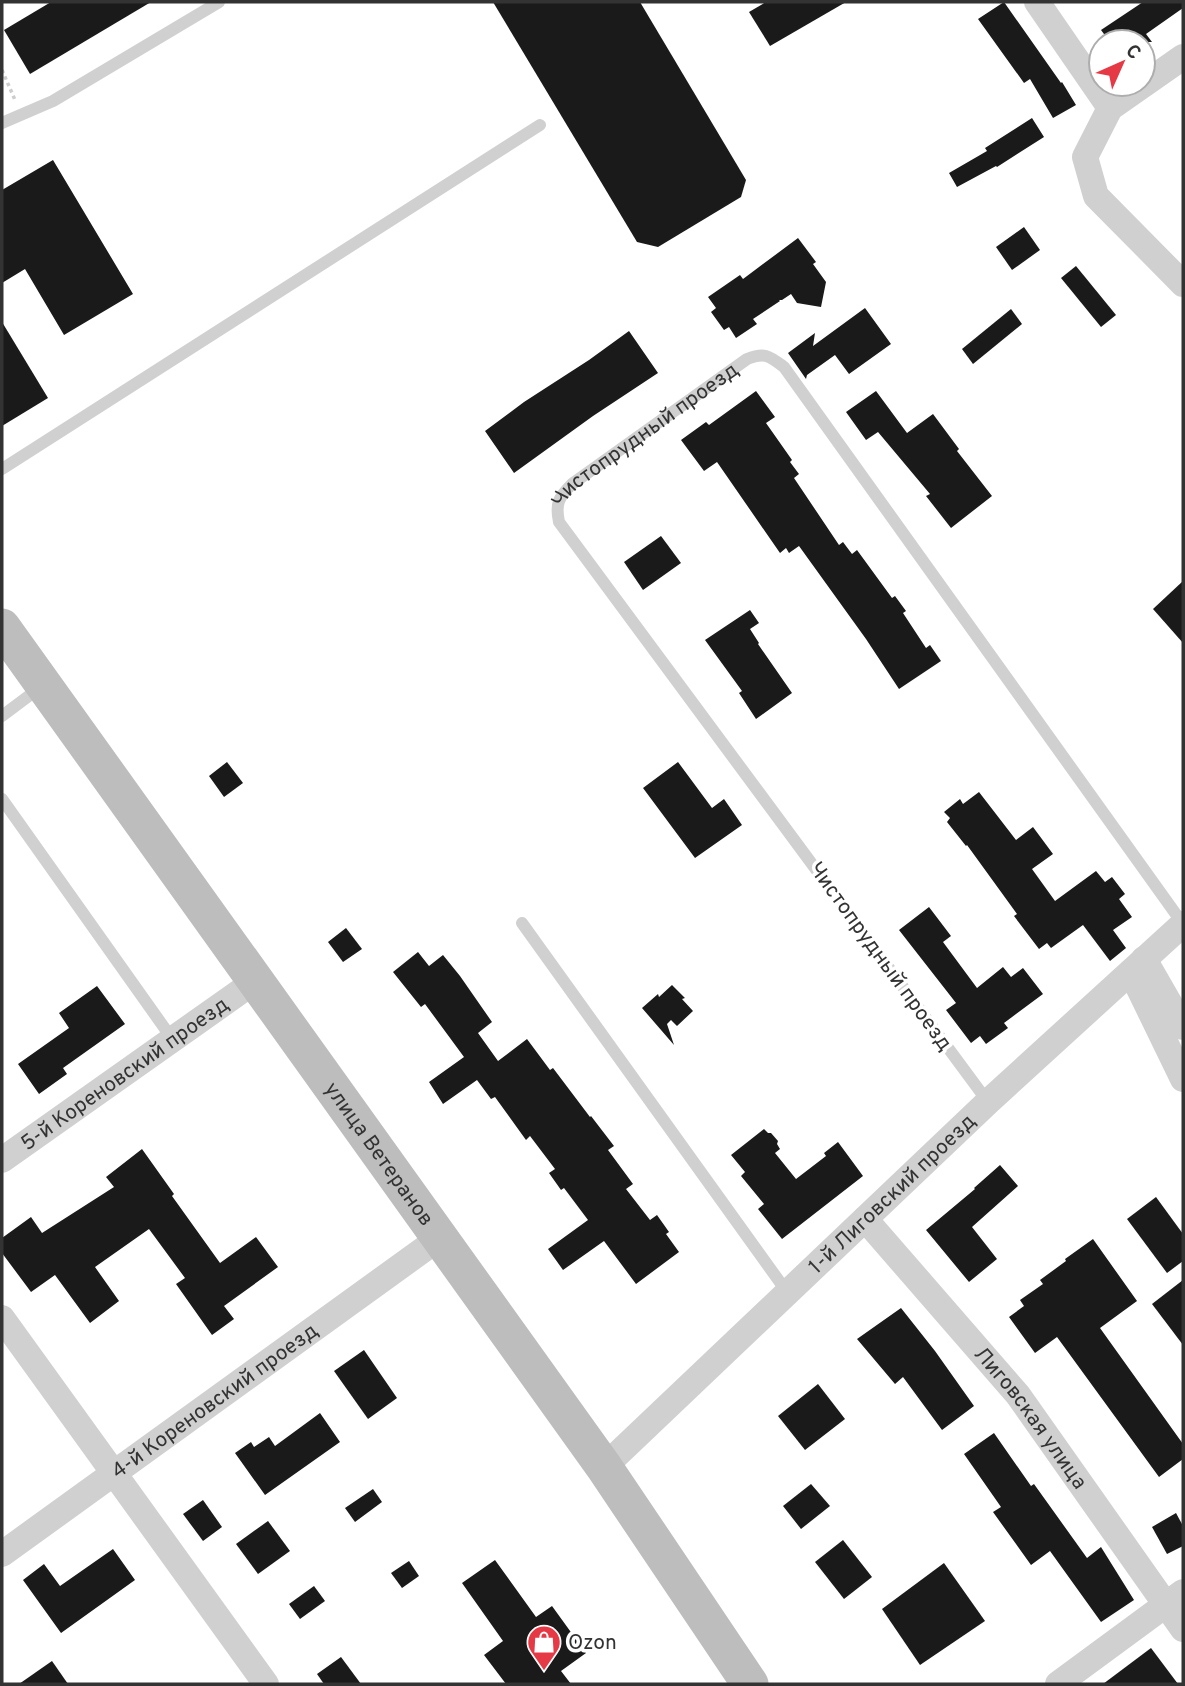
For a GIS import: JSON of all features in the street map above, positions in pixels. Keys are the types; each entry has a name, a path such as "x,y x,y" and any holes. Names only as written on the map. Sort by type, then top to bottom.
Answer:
{"street":[{"path":"1037,2 1110,108"},
{"path":"1183,57 1110,108 1085,158 1096,196 1183,284"},
{"name":"улица Ветеранов","path":"2,627 604,1467 750,1684"},
{"name":"улица Ветеранов","path":"2,639 248,986 427,1247 740,1684"},
{"name":"1-й Лиговский проезд","path":"604,1467 988,1102 1183,924"},
{"path":"1137,966 1183,1027"},
{"path":"1137,966 1183,1079"},
{"name":"5-й Кореновский проезд","path":"2,1160 248,986"},
{"name":"Лиговская улица","path":"865,1219 1018,1395 1175,1598 1183,1629"},
{"name":"4-й Кореновский проезд","path":"2,1554 427,1247"},
{"path":"2,1318 266,1684"},
{"path":"1058,1684 1175,1598"}],"lane":[{"path":"2,123 53,100 219,2"},
{"path":"2,469 540,125"},
{"name":"Чистопрудный проезд","path":"988,1102 559,522 557,510 561,496 572,484 747,359 759,354 784,367 1183,924"},
{"path":"2,716 38,689"},
{"path":"2,799 173,1040"},
{"path":"522,923 788,1292"}],"path":[{"path":"2,70 22,114"}],"building":[{"path":"51,2 151,2 30,74 4,30"},
{"path":"493,2 640,2 746,180 741,197 658,247 637,242"},
{"path":"766,2 846,2 770,46 749,12"},
{"path":"1004,2 1076,105 1053,118 1030,79 1024,83 978,19"},
{"path":"1143,2 1183,2 1183,8 1155,28 1104,28"},
{"path":"1032,118 1044,137 997,167 957,187 949,173 987,151 985,148"},
{"path":"53,160 133,294 64,335 25,269 2,283 2,190"},
{"path":"1024,227 1040,250 1012,270 996,247"},
{"path":"798,238 816,262 813,264 826,282 821,307 797,303 791,294 753,319 757,324 736,338 729,327 724,330 711,312 716,308 708,297 740,275 743,279"},
{"path":"1076,266 1116,315 1101,327 1061,278"},
{"path":"865,308 891,344 849,374 835,355 807,375 806,379 788,353 815,333 813,346"},
{"path":"1011,309 1022,324 973,364 962,349"},
{"path":"2,322 48,398 2,426"},
{"path":"629,331 658,373 514,473 485,431"},
{"path":"756,391 775,417 766,423 792,460 790,462 799,474 794,478 839,545 843,542 852,554 857,550 892,598 895,596 906,611 903,613 926,648 930,645 941,661 899,689 799,546 789,553 786,548 780,553 717,462 704,471 681,440 706,422 709,425"},
{"path":"876,391 907,433 933,414 959,449 957,451 992,496 951,528 926,496 930,494 878,432 866,440 846,412"},
{"path":"661,536 681,563 643,590 624,562"},
{"path":"1183,581 1183,643 1153,609"},
{"path":"750,610 759,623 750,629 792,693 756,719 739,693 742,691 705,640"},
{"path":"227,762 243,783 224,797 209,776"},
{"path":"678,762 712,808 724,799 742,825 695,858 643,788"},
{"path":"979,792 1016,840 1033,827 1053,854 1032,869 1055,901 1096,871 1105,882 1112,877 1125,894 1119,899 1132,917 1113,930 1126,948 1110,961 1083,925 1051,948 1047,943 1039,949 1014,916 1017,914 947,822 950,818 944,812 960,799 963,804"},
{"path":"929,907 951,936 943,942 977,988 1003,967 1011,977 1023,968 1043,994 1004,1023 1008,1028 986,1044 980,1036 971,1043 946,1010 956,1003 899,930"},
{"path":"346,928 362,949 343,962 328,942"},
{"path":"418,952 429,966 443,955 460,976 492,1022 478,1033 498,1061 527,1039 550,1070 553,1068 614,1146 608,1150 633,1184 626,1189 650,1220 657,1215 679,1252 636,1284 604,1241 563,1270 548,1249 588,1220 549,1173 555,1169 530,1136 526,1140 495,1097 491,1099 477,1080 443,1104 429,1082 464,1057 425,1004 421,1007 393,972"},
{"path":"672,985 693,1011 677,1026 671,1020 667,1024 674,1045 642,1008"},
{"path":"97,986 125,1024 63,1068 67,1074 39,1094 18,1064 69,1028 59,1013"},
{"path":"764,1129 778,1141 780,1149 775,1153 796,1179 826,1156 824,1153 838,1142 863,1176 782,1239 758,1209 764,1204 741,1176 745,1172 731,1155"},
{"path":"142,1149 220,1263 256,1237 278,1267 224,1306 234,1319 212,1335 176,1284 185,1278 149,1229 95,1267 119,1301 90,1323 55,1275 31,1292 2,1253 2,1238 31,1217 42,1233 114,1187 106,1177"},
{"path":"1000,1165 1018,1186 972,1227 997,1259 969,1282 926,1230"},
{"path":"1156,1197 1183,1234 1183,1261 1167,1273 1127,1219"},
{"path":"1093,1239 1137,1301 1100,1328 1183,1444 1183,1459 1159,1477 1057,1337 1035,1353 1009,1317 1024,1306 1020,1300 1043,1284 1040,1280"},
{"path":"1183,1280 1183,1345 1152,1304"},
{"path":"901,1308 974,1406 942,1430 903,1377 895,1384 857,1339"},
{"path":"364,1350 397,1398 368,1419 334,1371"},
{"path":"818,1384 845,1419 805,1450 778,1416"},
{"path":"320,1413 340,1442 265,1495 235,1453 251,1442 254,1447 269,1437 275,1446"},
{"path":"994,1433 1087,1558 1101,1547 1134,1600 1101,1622 1050,1551 1031,1565 993,1512 1001,1507 964,1454"},
{"path":"811,1484 830,1506 801,1529 783,1506"},
{"path":"373,1489 382,1502 355,1522 345,1508"},
{"path":"203,1500 222,1527 203,1541 183,1514"},
{"path":"1176,1513 1183,1526 1183,1546 1167,1554 1152,1527"},
{"path":"268,1521 290,1551 258,1574 236,1544"},
{"path":"843,1540 872,1577 844,1599 815,1562"},
{"path":"113,1549 135,1580 61,1633 23,1580 44,1564 60,1586"},
{"path":"495,1560 536,1617 552,1606 586,1653 561,1671 571,1684 506,1684 484,1655 503,1641 462,1583"},
{"path":"409,1561 419,1576 402,1588 391,1573"},
{"path":"944,1563 985,1621 920,1665 882,1609"},
{"path":"314,1586 325,1601 300,1619 289,1604"},
{"path":"1151,1648 1178,1684 1103,1684"},
{"path":"341,1657 361,1684 324,1684 317,1674"},
{"path":"52,1661 68,1684 19,1684"}],"place":[{"name":"Ozon","path":"544,1672"}]}
